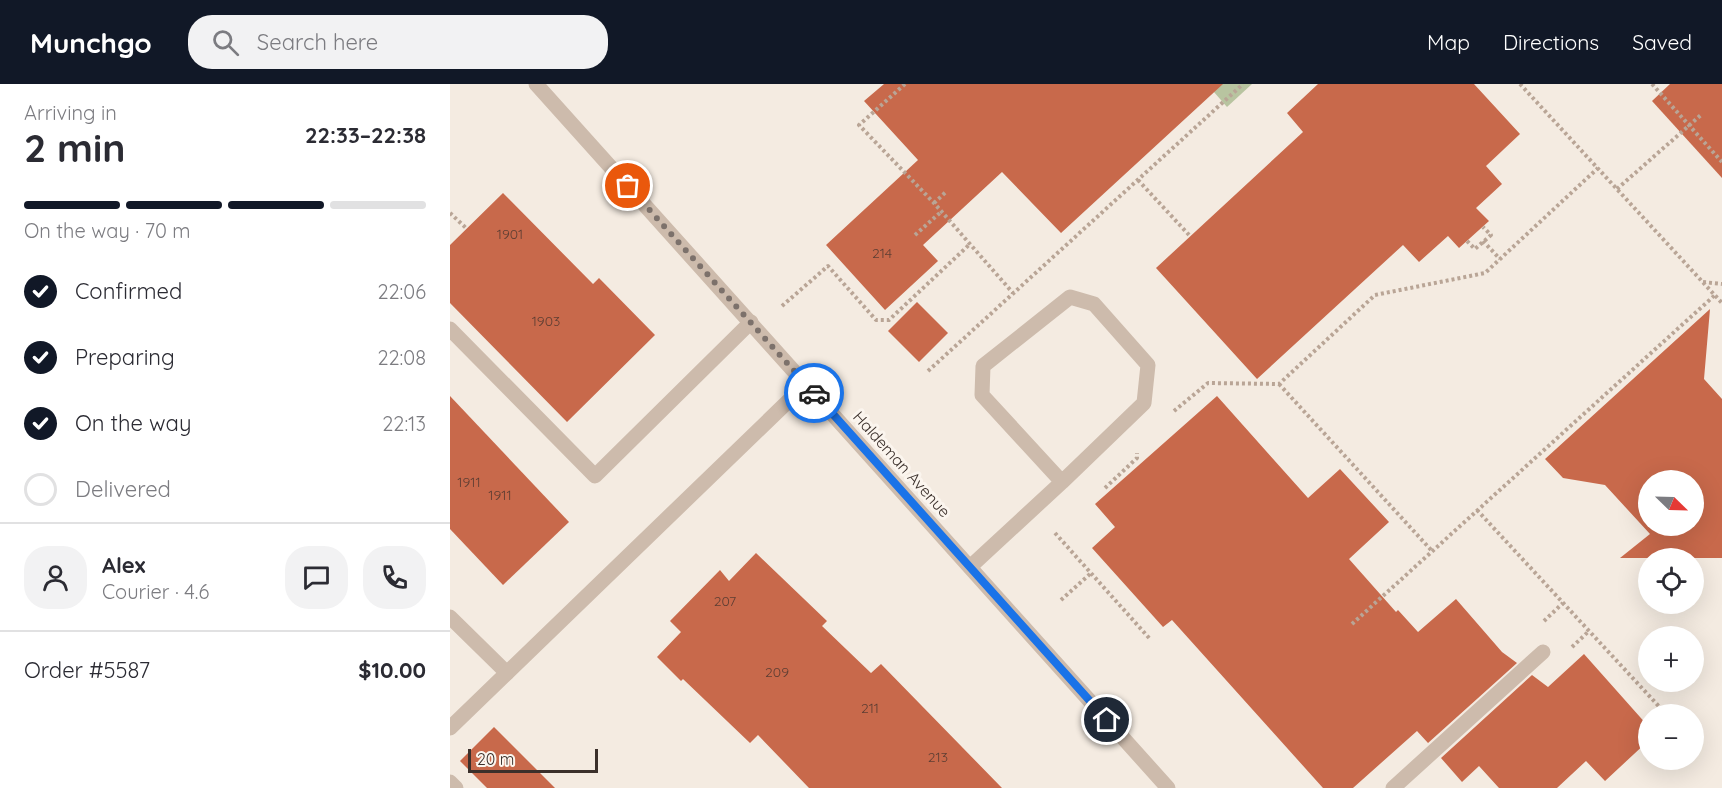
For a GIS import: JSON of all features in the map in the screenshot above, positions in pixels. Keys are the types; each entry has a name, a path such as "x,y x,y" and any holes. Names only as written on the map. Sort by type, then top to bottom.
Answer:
{"street":[{"name":"Haldeman Avenue","path":"536,84 1168,788"},
{"path":"970,567 1062,482 1144,403 1148,365 1094,304 1070,297 983,366 982,395 1062,482"},
{"path":"450,329 595,477 750,322"},
{"path":"450,728 807,384"},
{"path":"450,617 507,673"},
{"path":"1393,788 1543,652"},
{"path":"450,782 456,788"}],"path":[{"path":"905,84 859,125 934,203 1013,294"},
{"path":"928,371 1243,84"},
{"path":"1520,84 1722,303"},
{"path":"1653,84 1691,124 1722,162"},
{"path":"1617,189 1701,115"},
{"path":"1173,412 1208,383 1278,384 1375,295 1485,273 1598,168"},
{"path":"1138,180 1190,236"},
{"path":"934,203 947,191"},
{"path":"915,235 941,212"},
{"path":"450,213 466,228"},
{"path":"1467,241 1475,249 1491,235 1483,227"},
{"path":"1483,241 1500,259"},
{"path":"782,306 828,266 876,320 889,320 970,244"},
{"path":"1702,281 1722,284"},
{"path":"1352,624 1715,295"},
{"path":"910,300 914,305"},
{"path":"1278,384 1432,551"},
{"path":"1104,488 1137,458 1137,450"},
{"path":"1477,510 1657,704"},
{"path":"1062,526 1054,534 1150,639"},
{"path":"1061,600 1090,574"}],"green space":[{"path":"1207,84 1252,84 1227,107"}],"building":[{"path":"884,84 1223,84 1061,233 1002,172 923,245 938,261 885,310 826,245 918,160 864,101"},
{"path":"1318,84 1474,84 1520,134 1486,166 1502,184 1476,208 1489,221 1459,248 1448,236 1419,262 1403,245 1257,379 1156,268 1303,132 1287,113"},
{"path":"1670,84 1722,84 1722,178 1652,101"},
{"path":"503,193 593,284 599,278 655,335 567,422 450,303 450,245"},
{"path":"917,302 948,333 919,362 888,331"},
{"path":"1710,309 1704,379 1722,399 1722,558 1704,558 1704,548 1638,548 1638,558 1620,558 1648,536 1704,536 1704,470 1638,470 1638,521 1605,485 1563,478 1545,459"},
{"path":"450,396 569,522 503,585 450,529"},
{"path":"1217,396 1308,498 1340,469 1389,522 1349,559 1396,612 1398,610 1418,632 1456,599 1502,652 1517,663 1428,743 1417,731 1353,788 1323,788 1172,620 1163,627 1092,548 1115,527 1095,504"},
{"path":"756,553 827,621 822,626 871,673 881,664 1002,788 809,788 758,735 750,743 683,679 681,681 657,657 681,632 670,621 720,570 729,581"},
{"path":"1584,654 1638,715 1638,750 1605,781 1586,761 1557,788 1499,788 1479,766 1462,782 1441,758 1532,675 1548,687"},
{"path":"494,727 555,788 487,788 460,761"}],"way so far":[{"path":"628,186 814,393"}],"route":[{"path":"814,393 1107,720"}]}
